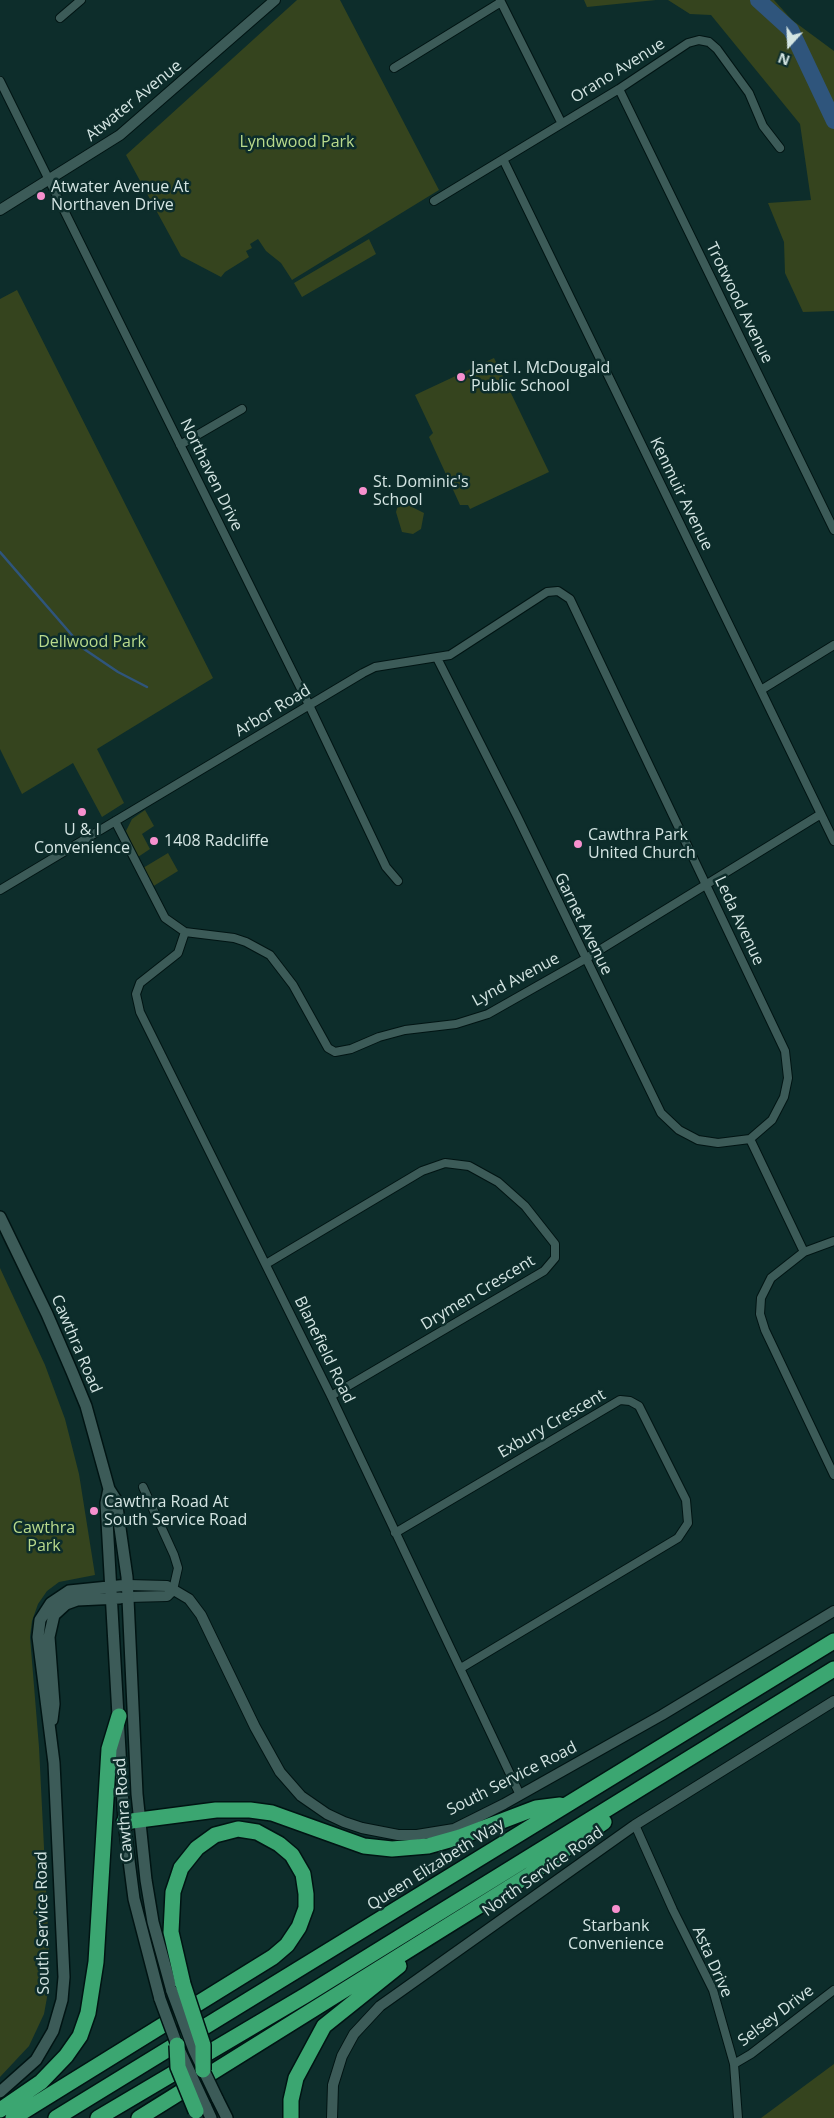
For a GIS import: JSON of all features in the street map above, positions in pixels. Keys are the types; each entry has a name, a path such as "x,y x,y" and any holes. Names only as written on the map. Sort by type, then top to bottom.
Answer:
{"highway":[{"name":"Queen Elizabeth Way","path":"56,2118 834,1641"},
{"path":"98,2118 306,1994 834,1669"},
{"path":"0,2110 41,2082 66,2056 80,2036 88,2013 96,1962 109,1749 119,1716"},
{"path":"139,2118 529,1875 633,1802 694,1755"},
{"path":"132,1821 216,1810 250,1810 272,1813 364,1846 392,1849 428,1846 460,1837 536,1808 566,1804"},
{"path":"13,2118 273,1957 287,1945 299,1926 306,1908 304,1874 292,1855 280,1844 257,1832 238,1829 215,1835 197,1848 181,1868 172,1892 171,1932 178,1988 203,2045 203,2070"},
{"path":"291,2118 291,2100 296,2078 324,2026 452,1923"},
{"path":"177,2045 178,2067 200,2111"}],"main road":[{"name":"Cawthra Road","path":"0,1217 47,1314 86,1406 109,1489 116,1500 121,1524 128,1585 134,1899 160,1999 177,2045"},
{"name":"Cawthra Road","path":"109,1489 106,1503 119,1716 132,1821 153,1922 178,1988"},
{"name":"South Service Road","path":"112,1592 128,1585"},
{"name":"South Service Road","path":"0,2092 17,2079 36,2060 53,2031 62,2000 64,1977 51,1731 46,1707 39,1646 40,1620 50,1603 59,1596 76,1590 112,1592 128,1597"},
{"path":"203,2070 227,2118"},
{"path":"200,2111 211,2118"}],"street":[{"path":"60,18 81,0"},
{"name":"Atwater Avenue","path":"0,210 120,135 275,0"},
{"path":"394,68 501,1 561,122"},
{"name":"Orano Avenue","path":"434,201 561,122 619,89 688,43 699,40 708,42 717,50 749,93 763,126 780,148"},
{"name":"Northaven Drive","path":"0,81 309,705 386,867 398,880"},
{"name":"Trotwood Avenue","path":"619,89 834,530"},
{"name":"Kenmuir Avenue","path":"503,159 834,841"},
{"path":"180,445 242,409"},
{"name":"Arbor Road","path":"0,890 374,667 450,655 547,592 558,591 570,599"},
{"name":"Leda Avenue","path":"570,599 780,1038 788,1065 786,1090 772,1120 750,1139"},
{"path":"761,690 834,645"},
{"name":"Garnet Avenue","path":"437,658 513,808 654,1100 669,1122 688,1135 707,1142 732,1142 750,1139"},
{"name":"Lynd Avenue","path":"185,932 234,938 246,942 270,955 293,985 328,1048 335,1052 351,1049 379,1037 405,1030 456,1024 488,1014 585,959 821,814"},
{"path":"115,821 159,909 165,918 185,932"},
{"name":"Blanefield Road","path":"185,932 178,953 140,983 136,994 136,1003 331,1396 520,1795"},
{"path":"750,1139 804,1252"},
{"name":"Drymen Crescent","path":"266,1264 422,1172 445,1163 469,1166 498,1182 525,1206 555,1244 555,1258 544,1271 331,1396"},
{"path":"834,1241 804,1252 771,1278 761,1298 760,1314 765,1330 834,1475"},
{"name":"Exbury Crescent","path":"395,1533 620,1400 630,1401 639,1406 686,1500 688,1522 678,1538 461,1668"},
{"path":"143,1487 178,1568 173,1590"},
{"name":"South Service Road","path":"128,1585 167,1586 189,1599 196,1608 255,1727 280,1772 301,1796 327,1814 362,1828 389,1834 417,1835 454,1829 520,1795 662,1715 834,1611"},
{"name":"South Service Road","path":"128,1597 167,1596 173,1590"},
{"name":"North Service Road","path":"332,2118 334,2085 342,2056 354,2034 369,2017 394,1995 635,1825 834,1700"},
{"name":"Asta Drive","path":"635,1825 673,1910 712,1990 734,2064 738,2118"},
{"name":"Selsey Drive","path":"734,2064 751,2054 834,1990"}],"green space":[{"name":"Lyndwood Park","path":"297,0 340,0 439,190 292,280 281,263 266,251 258,239 250,244 252,248 246,251 249,257 225,272 221,277 181,256 126,155"},
{"path":"584,0 656,0 587,7"},
{"path":"668,0 774,0 792,20 834,51 834,311 803,312 785,273 784,242 768,203 811,200 800,124 711,15 690,14"},
{"path":"369,239 376,254 302,297 294,283"},
{"name":"Dellwood Park","path":"17,290 213,678 97,749 124,803 102,817 73,763 22,794 0,749 0,299"},
{"path":"494,358 549,472 470,509 468,505 460,505 429,437 433,433 415,395"},
{"path":"406,504 424,513 421,529 413,534 402,532 396,512 398,505"},
{"path":"145,810 154,826 142,834 150,849 138,857 126,831 132,819"},
{"path":"168,853 178,871 152,887 143,868"},
{"name":"Cawthra Park","path":"0,1268 45,1365 65,1419 79,1474 95,1575 59,1582 47,1591 38,1604 32,1621 30,1637 39,1747 50,1969 44,2014 29,2046 0,2077"},
{"path":"834,2064 834,2118 761,2118"}],"waterway":[{"path":"758,0 791,30 834,121"},
{"path":"0,552 84,649 118,672 147,687"}],"place":[{"name":"Atwater Avenue At Northaven Drive","path":"41,196"},
{"name":"Janet I. McDougald Public School","path":"461,377"},
{"name":"St. Dominic's School","path":"363,491"},
{"name":"U & I Convenience","path":"82,812"},
{"name":"1408 Radcliffe","path":"154,841"},
{"name":"Cawthra Park United Church","path":"578,844"},
{"name":"Cawthra Road At South Service Road","path":"94,1511"},
{"name":"Starbank Convenience","path":"616,1909"}]}
